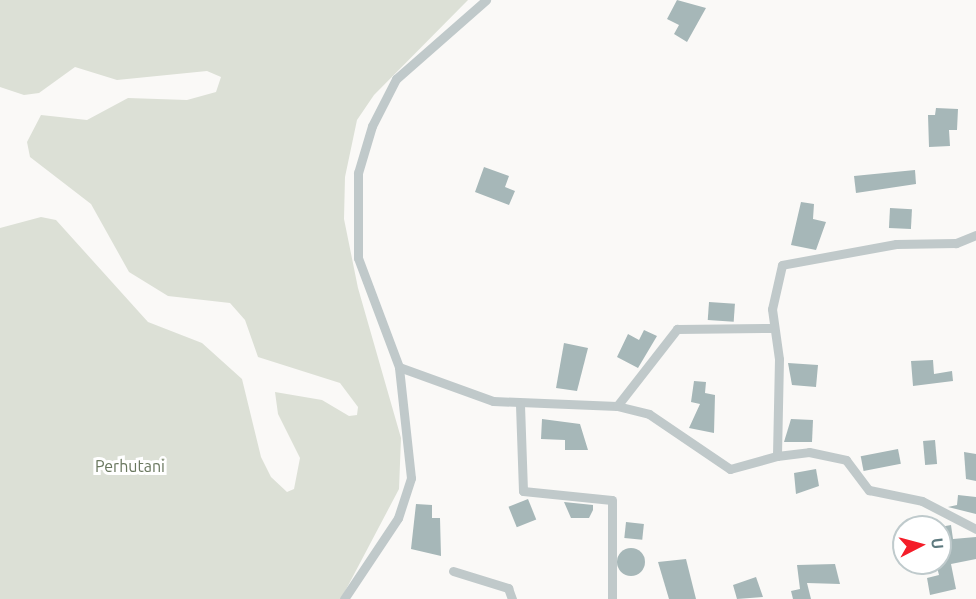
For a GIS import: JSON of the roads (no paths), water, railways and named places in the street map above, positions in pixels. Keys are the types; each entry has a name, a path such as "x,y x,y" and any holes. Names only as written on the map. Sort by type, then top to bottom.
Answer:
{"street":[{"path":"344,599 406,499 411,457 399,367 362,279 354,222 358,173 372,126 396,79 486,0"},
{"path":"777,456 779,359 774,328 774,291 782,265 896,244 956,243 976,235"},
{"path":"617,406 677,329 774,328"},
{"path":"399,367 479,398 520,405 617,406 667,423 730,469 777,456 809,452 846,460 869,490 922,501 976,528"},
{"path":"520,405 523,490 612,500 612,599"},
{"path":"453,571 508,588 512,599"}],"park label":[{"name":"Perhutani","path":"130,466"}]}
